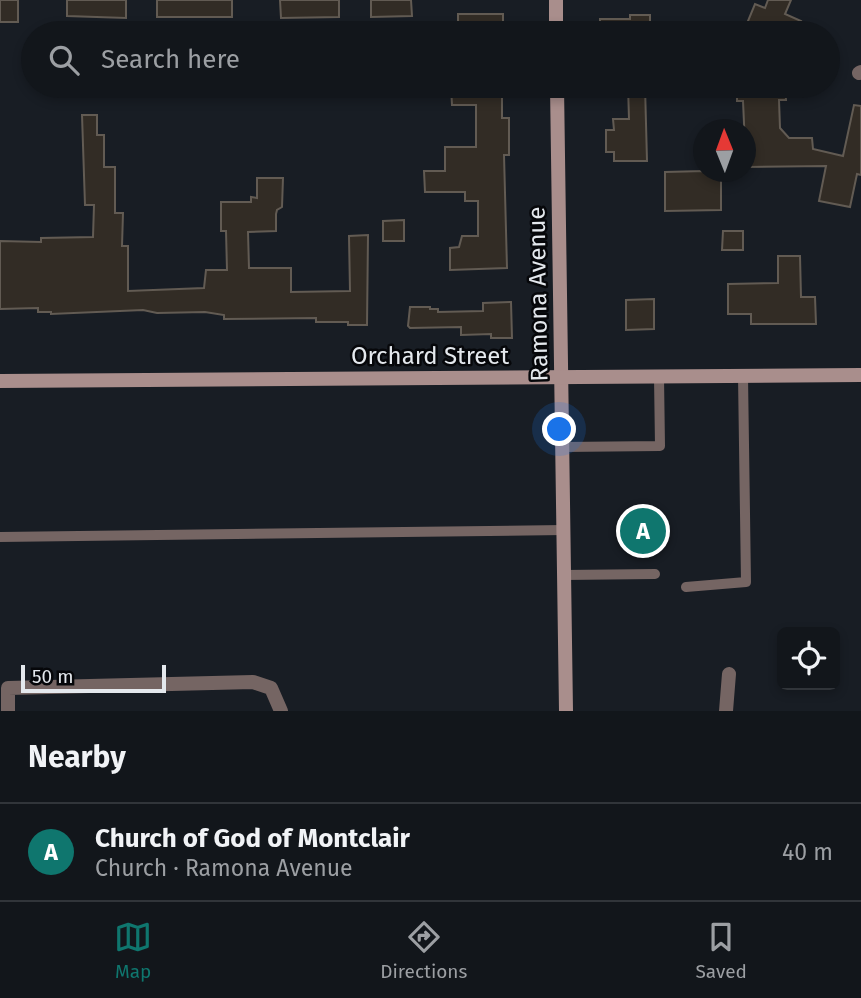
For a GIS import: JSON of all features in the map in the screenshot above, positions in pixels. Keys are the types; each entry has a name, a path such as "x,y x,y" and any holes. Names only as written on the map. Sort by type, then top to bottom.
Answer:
{"street":[{"path":"556,0 556,21"},
{"name":"Ramona Avenue","path":"557,98 566,711"},
{"name":"Orchard Street","path":"0,381 861,375"},
{"path":"726,711 729,674"},
{"path":"8,711 4,686 253,682 271,688 281,711"}],"lane":[{"path":"685,587 746,582 743,376"},
{"path":"563,447 660,446 659,377"},
{"path":"0,537 564,530"},
{"path":"564,575 655,573"}],"building":[{"path":"0,0 18,0 18,22 0,22"},
{"path":"67,0 126,0 126,18 67,16"},
{"path":"157,0 232,0 232,17 157,17"},
{"path":"280,0 339,0 339,17 281,18"},
{"path":"371,0 411,0 412,16 371,17"},
{"path":"768,0 791,0 785,14 801,21 748,21 755,4 765,8"},
{"path":"458,14 503,14 503,21 458,21"},
{"path":"630,15 650,15 650,21 600,21 600,19 630,19"},
{"path":"452,98 502,98 502,118 509,118 509,155 504,155 507,268 450,270 450,248 459,247 462,236 478,236 478,201 465,201 465,192 425,192 424,171 445,171 445,147 476,147 476,105 452,105"},
{"path":"628,98 645,98 647,161 614,161 614,152 606,152 606,130 614,130 613,119 629,119"},
{"path":"737,98 786,98 779,100 780,128 789,138 812,138 813,149 843,156 854,105 861,106 861,175 857,174 850,207 819,201 826,166 756,167 756,119 744,119 743,101 737,101"},
{"path":"82,115 97,115 97,135 104,135 104,167 115,167 115,213 123,213 122,246 128,246 128,291 204,288 206,270 227,270 226,231 221,231 221,202 251,202 251,197 257,198 257,178 283,178 282,207 276,214 276,231 248,232 249,268 291,268 291,292 350,291 349,236 368,235 367,325 316,322 316,318 224,319 224,315 205,312 157,313 143,310 51,314 38,312 38,308 0,309 0,241 41,242 41,238 93,237 94,205 85,205"},
{"path":"693,171 693,182 721,182 721,210 665,211 665,172"},
{"path":"404,220 404,241 383,241 383,221"},
{"path":"723,231 743,231 743,250 722,250"},
{"path":"778,256 800,256 801,297 815,297 816,324 751,324 751,314 728,314 728,284 778,283"},
{"path":"654,299 654,329 626,330 626,300"},
{"path":"511,302 512,338 491,338 491,334 461,335 461,327 408,326 410,307 430,307 438,309 438,312 483,311 483,303"}],"place":[{"name":"Church of God of Montclair","path":"643,531"}]}
